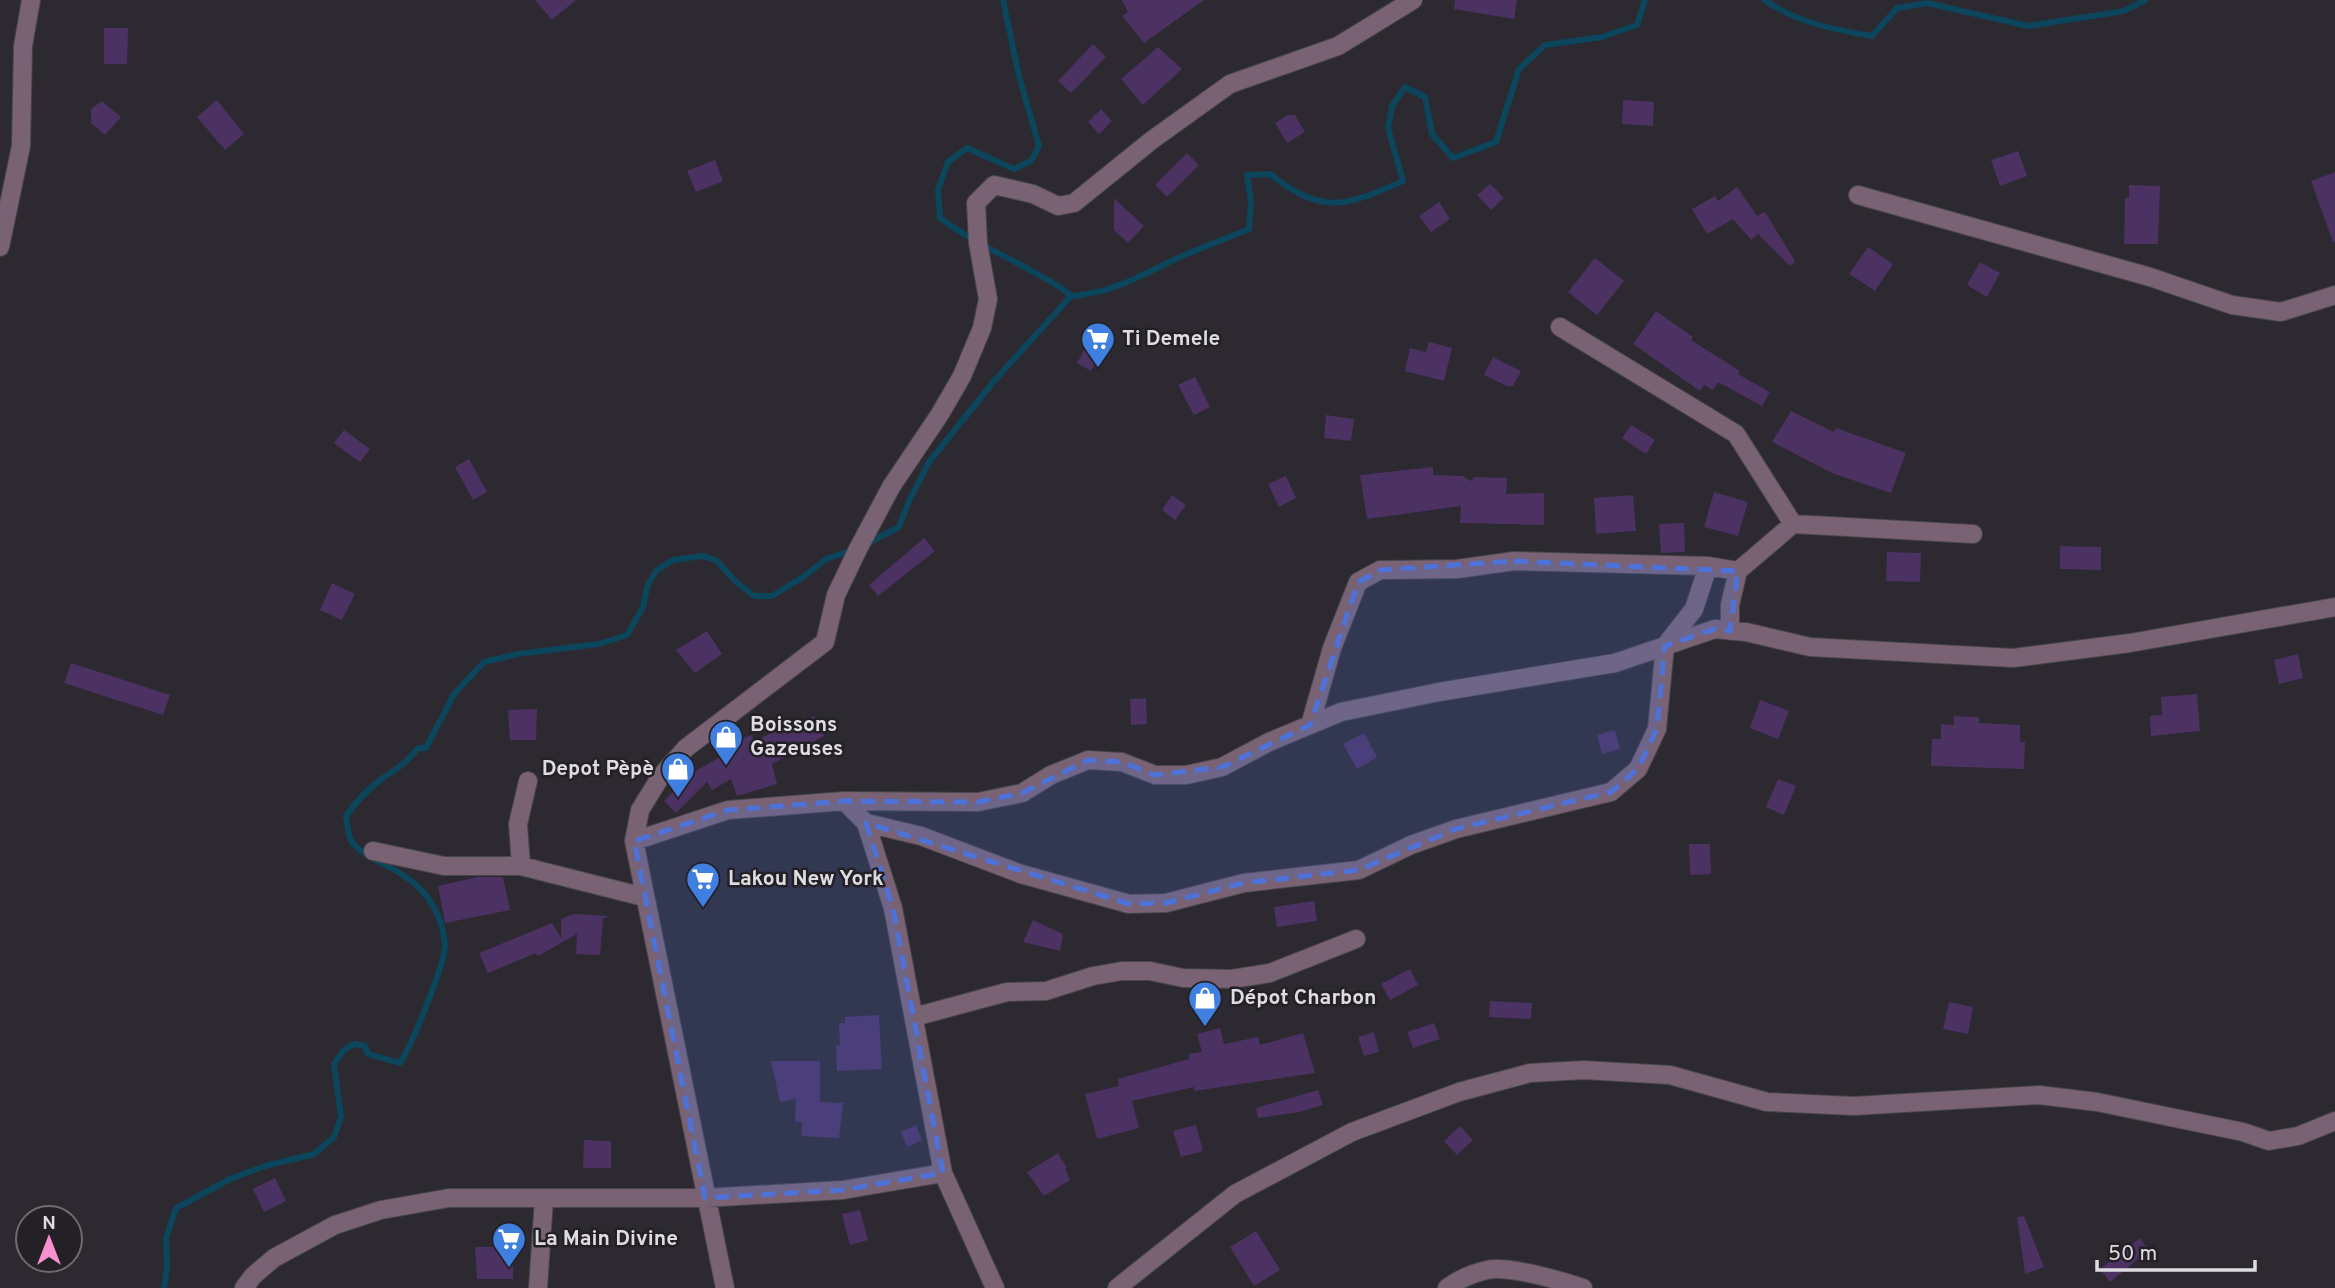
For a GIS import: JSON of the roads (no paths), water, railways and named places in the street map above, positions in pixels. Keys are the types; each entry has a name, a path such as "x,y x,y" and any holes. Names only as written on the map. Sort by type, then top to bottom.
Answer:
{"street":[{"path":"0,247 21,146 23,46 31,0"},
{"path":"725,1288 634,841 640,810 662,776 686,748 825,642 836,595 858,549 891,487 962,376 982,328 988,299 978,243 976,203 995,184 1032,194 1058,206 1074,203 1152,140 1230,84 1338,46 1413,0"},
{"path":"1858,195 2150,277 2232,305 2281,312 2335,295"},
{"path":"1560,327 1736,434 1793,524"},
{"path":"1730,631 1730,605 1738,571 1793,524 1973,534"},
{"path":"1310,725 1332,648 1358,582 1380,570 1457,569 1514,561 1708,566 1738,571"},
{"path":"866,823 921,836 1020,874 1129,904 1166,903 1244,883 1359,870 1411,845 1456,829 1611,792 1638,769 1657,729 1665,646 1695,608 1708,566"},
{"path":"634,841 728,810 844,801 978,802 1021,793 1051,775 1088,760 1122,762 1155,775 1186,775 1222,767 1269,742 1342,712 1439,692 1615,663 1714,629 1810,648 2013,658 2130,643 2335,607"},
{"path":"521,866 518,824 528,781"},
{"path":"844,801 866,823 893,908 943,1173 995,1288"},
{"path":"373,851 444,866 521,866 644,897"},
{"path":"914,1017 1007,992 1046,990 1093,976 1122,971 1150,971 1183,978 1232,979 1270,973 1356,939"},
{"path":"1117,1288 1235,1194 1341,1138 1459,1092 1530,1073 1584,1070 1670,1075 1767,1102 1854,1106 2039,1095 2097,1102 2243,1132 2269,1141 2298,1136 2335,1121"},
{"path":"244,1288 253,1276 274,1258 335,1225 381,1210 449,1198 705,1198 843,1190 943,1173"},
{"path":"538,1288 544,1199"},
{"path":"1456,1286 1489,1269 1546,1276 1583,1288"}],"waterway":[{"path":"866,544 899,527 929,462 995,380 1071,296 1052,282 940,218 938,190 948,162 967,148 1014,169 1031,161 1039,146 1019,76 1003,0"},
{"path":"1071,296 1119,285 1249,229 1251,202 1247,175 1270,174 1305,196 1335,203 1366,196 1403,181 1388,128 1392,106 1405,87 1425,97 1432,134 1453,158 1496,142 1519,69 1545,45 1602,37 1637,25 1645,0"},
{"path":"1765,0 1802,19 1830,28 1872,36 1897,8 1927,3 2028,26 2124,11 2145,0"},
{"path":"164,1288 167,1268 166,1238 176,1208 230,1179 265,1166 314,1154 334,1137 341,1117 334,1064 344,1050 354,1044 365,1046 368,1054 400,1063 405,1054 440,968 445,944 443,934 433,906 421,890 352,842 346,816 375,784 405,762 418,748 426,748 454,694 484,662 518,654 599,644 627,635 643,607 648,584 657,570 673,560 702,556 716,560 736,582 754,596 772,596 826,559 853,550"}],"place":[{"name":"Ti Demele","path":"1098,369"},
{"name":"Boissons Gazeuses","path":"726,767"},
{"name":"Depot Pèpè","path":"678,799"},
{"name":"Lakou New York","path":"703,909"},
{"name":"Dépot Charbon","path":"1205,1028"},
{"name":"La Main Divine","path":"509,1269"}]}
